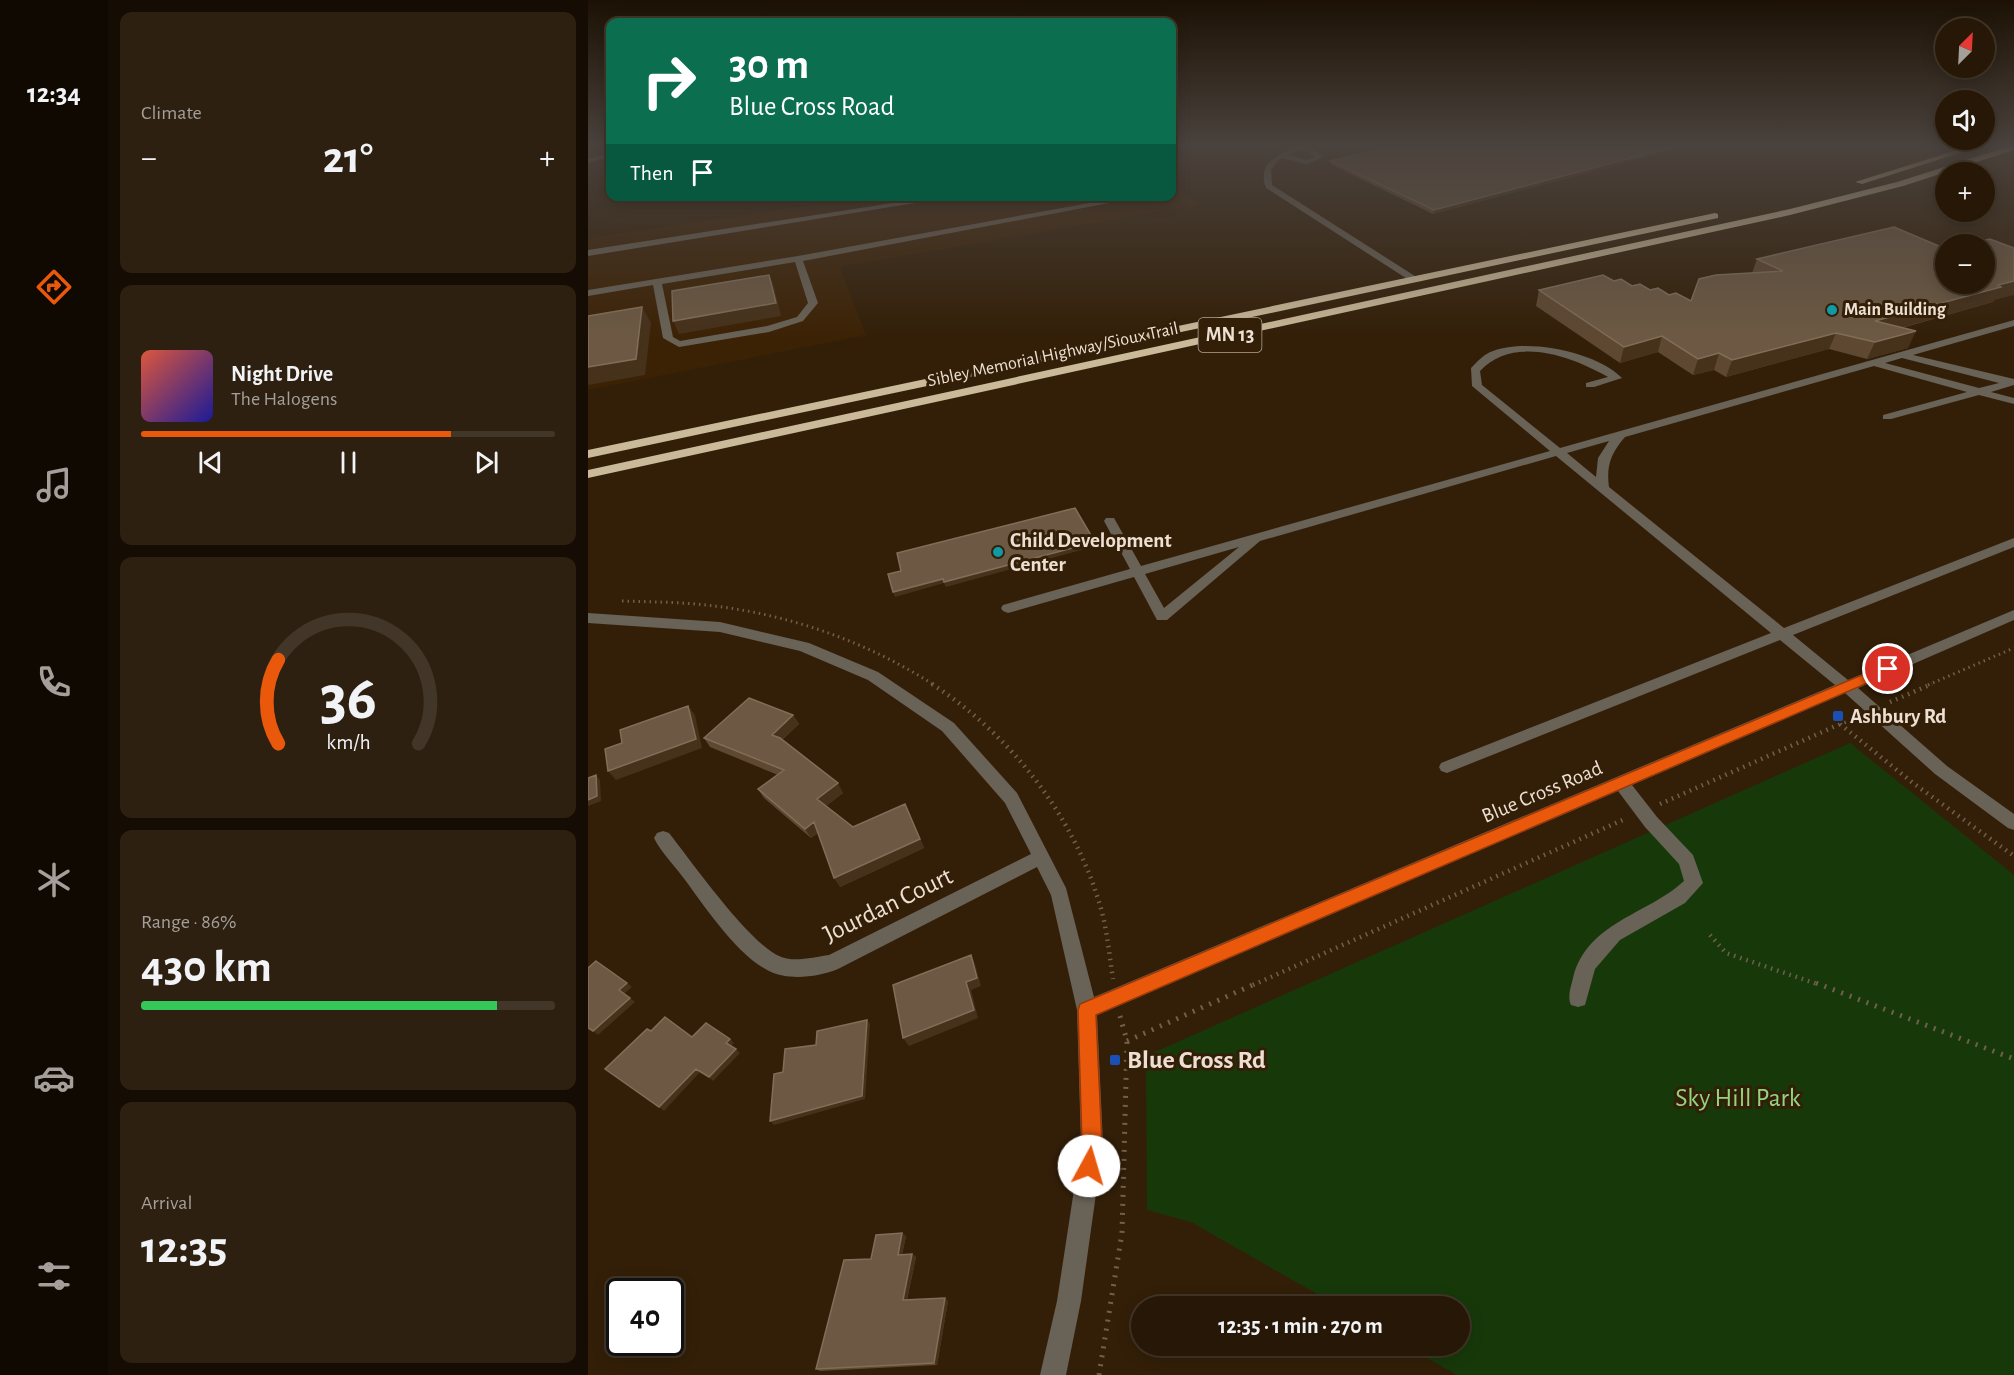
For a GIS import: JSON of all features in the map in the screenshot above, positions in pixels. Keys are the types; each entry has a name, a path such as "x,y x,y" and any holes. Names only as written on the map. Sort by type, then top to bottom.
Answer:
{"highway":[{"name":"Sibley Memorial Highway/Sioux Trail","path":"588,474 1797,210"},
{"name":"Sibley Memorial Highway/Sioux Trail","path":"588,454 1725,214"}],"street":[{"path":"588,253 865,210"},
{"path":"588,293 798,259 1065,210"},
{"path":"1307,210 1415,279"},
{"path":"657,282 668,338 679,344 769,329 800,319 813,303 798,259"},
{"path":"1008,608 2014,323"},
{"path":"1590,385 1617,378 1596,365 1566,352 1545,349 1510,350 1490,356 1475,370 1477,386 1783,634 1941,770 2014,823"},
{"path":"1902,355 2013,382"},
{"path":"1874,363 2014,401"},
{"path":"1887,417 2013,382"},
{"path":"1603,487 1600,471 1604,455 1622,434"},
{"path":"1110,521 1162,616 1259,537"},
{"path":"1447,767 2014,542"},
{"name":"Blue Cross Road","path":"1087,1010 2014,615"},
{"path":"588,618 720,627 804,648 873,676 948,727 1011,798 1060,894 1087,1010 1092,1144 1069,1301 1053,1375"},
{"path":"1578,998 1586,965 1613,933 1679,897 1694,883 1687,860 1642,812 1621,783"},
{"name":"Jourdan Court","path":"663,838 753,949 775,964 800,968 831,963 1041,857"}],"path":[{"path":"610,601 729,608 828,632 871,650 905,667 974,714 1003,739 1058,810 1097,896 1109,950 1115,998 1127,1041 1122,1233 1099,1375"},
{"path":"1127,1041 2014,648"},
{"path":"1840,724 1913,783 2014,856"},
{"path":"1710,935 1726,952 1802,978 2014,1059"}],"shaded area":[{"path":"774,210 1168,210 840,267 866,335 588,390 588,238"}],"green space":[{"name":"Sky Hill Park","path":"1850,743 2014,875 2014,1375 1457,1375 1424,1356 1470,1356 1470,1296 1320,1296 1191,1222 1147,1210 1146,1056"}],"building":[{"name":"Main Building","path":"1894,227 1935,244 1935,294 1975,294 1875,321 1916,331 1875,342 1836,333 1732,360 1719,353 1698,359 1662,336 1624,347 1539,290 1603,275 1614,281 1621,279 1632,286 1640,284 1650,290 1658,288 1669,295 1676,293 1691,301 1699,279 1716,275 1783,271 1757,259"},
{"name":"Main Building","path":"1995,241 2014,248 2014,281 1998,285 2001,287 1995,289"},
{"path":"769,275 776,303 673,321 672,291"},
{"path":"642,307 636,359 588,367 588,316"},
{"name":"Child Development Center","path":"1075,508 1095,542 944,582 943,579 893,592 888,574 901,571 897,553"},
{"path":"749,698 793,715 772,735 780,738 838,783 817,799 853,827 905,804 920,839 834,878 814,822 805,829 758,789 784,770 704,738"},
{"path":"688,706 696,739 608,771 605,749 622,743 620,730"},
{"path":"596,775 597,796 588,800 588,778"},
{"path":"971,955 977,978 966,982 974,1010 903,1038 893,985"},
{"path":"596,961 627,983 619,990 630,998 593,1031 588,1028 588,968"},
{"path":"665,1017 692,1037 706,1023 730,1039 726,1043 736,1049 709,1077 696,1069 659,1107 605,1069 647,1029 651,1031"},
{"path":"867,1020 862,1096 770,1121 774,1074 783,1072 785,1049 816,1045 817,1031"},
{"path":"902,1233 898,1255 912,1254 903,1300 945,1298 934,1363 816,1369 844,1260 871,1259 876,1235"}],"place":[{"name":"Main Building","path":"1832,310"},
{"name":"Child Development Center","path":"998,552"},
{"name":"Ashbury Rd","path":"1838,716"},
{"name":"Blue Cross Rd","path":"1115,1060"}],"route":[{"path":"1089,1166 1092,1144 1087,1010 1888,669"}]}
